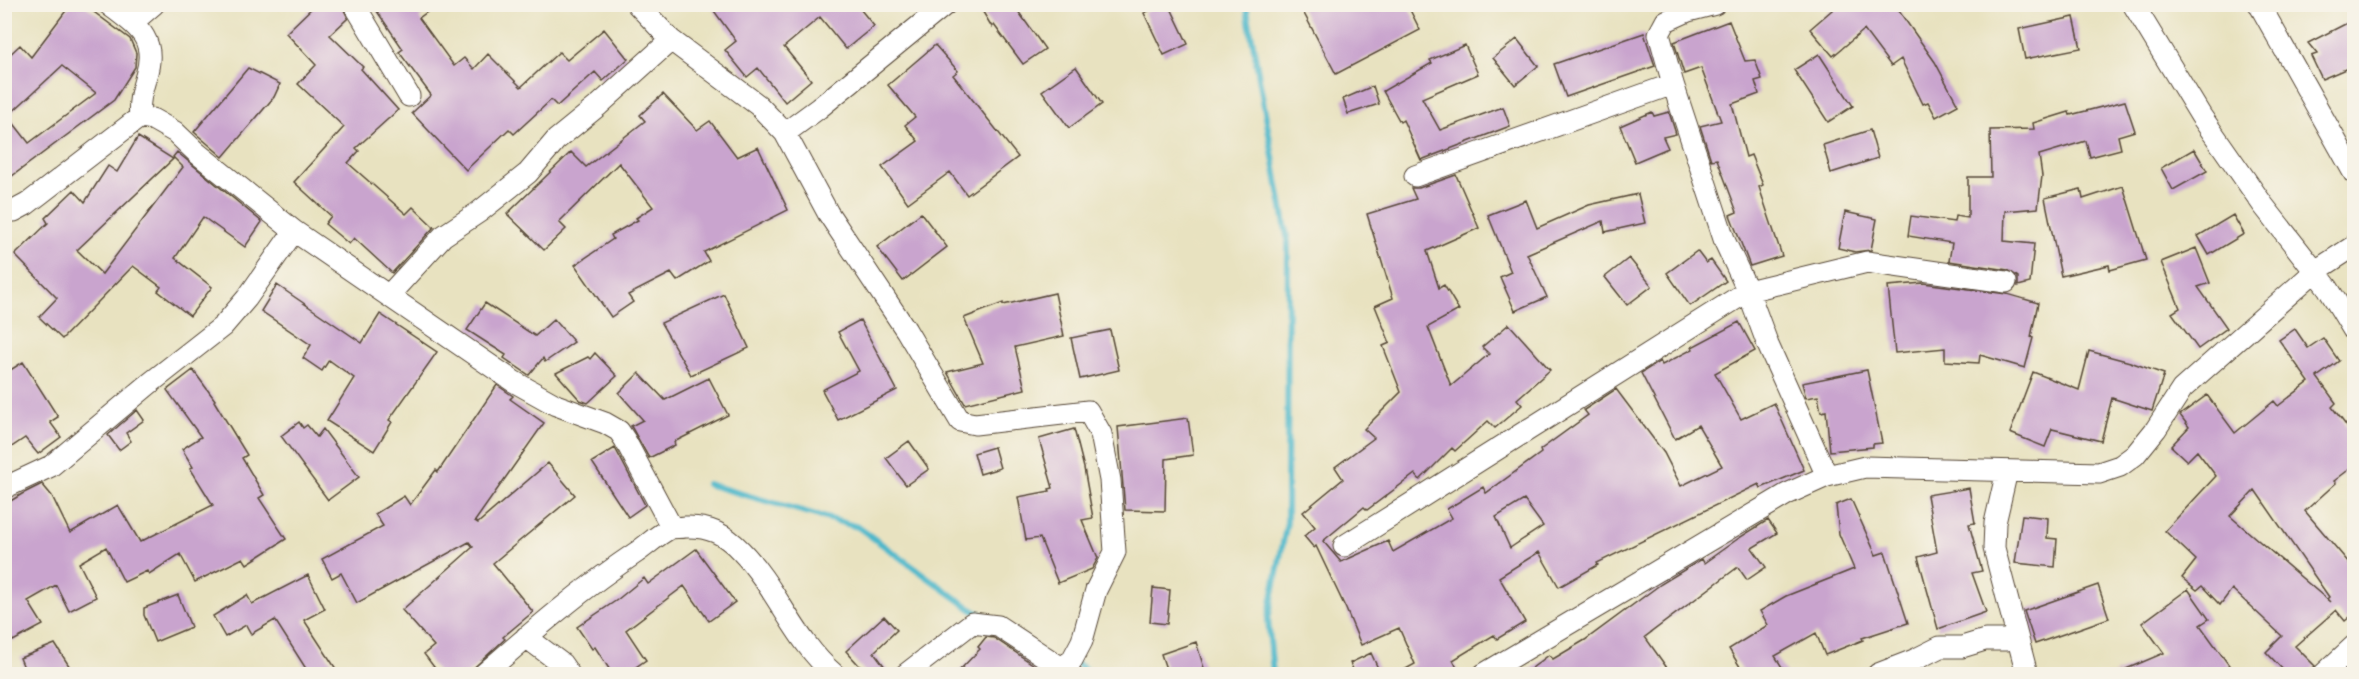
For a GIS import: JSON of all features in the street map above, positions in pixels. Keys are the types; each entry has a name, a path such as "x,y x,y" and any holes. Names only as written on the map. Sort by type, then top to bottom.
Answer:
{"street":[{"path":"108,4 132,23 147,40 151,51 140,94 140,117"},
{"path":"132,23 154,4"},
{"path":"354,4 409,96"},
{"path":"637,4 671,40 758,105 785,133 828,213 906,330 960,421 975,424 1088,411 1101,434 1110,480 1115,552 1096,590 1082,641 1067,671 999,626 972,623 906,675"},
{"path":"785,133 946,4"},
{"path":"1715,4 1688,11 1666,21 1659,34 1725,242 1827,476"},
{"path":"2133,4 2201,116 2263,205 2313,272 2328,288 2355,331"},
{"path":"2259,4 2355,173"},
{"path":"389,295 443,236 479,212 528,173 555,140 599,105 671,40"},
{"path":"1415,176 1673,84"},
{"path":"4,209 14,211 27,204 140,117 152,118 175,132 197,153 294,231 513,381 549,401 605,423 619,431 672,528"},
{"path":"4,488 51,466 223,326 247,298 294,231"},
{"path":"1484,675 1788,494 1827,476 1865,467 2099,473 2120,466 2135,455 2156,429 2182,388 2313,272 2355,246"},
{"path":"1344,546 1748,291 1867,262 2006,282"},
{"path":"2007,471 1995,523 1994,548 2027,675"},
{"path":"484,675 526,637 626,559 672,528 695,526 712,529 725,535 756,568 804,642 834,675"},
{"path":"1878,675 1940,647 1962,647 1985,640 2006,640 2016,634"},
{"path":"526,637 562,664 569,675"},
{"path":"2324,675 2355,646"}],"building":[{"path":"71,4 83,4 130,39 136,53 135,67 114,100 4,182 4,60 20,45 31,57","holes":["62,66 96,93 29,143 8,116"]},
{"path":"316,4 342,6 348,18 330,35 363,67 361,69 398,110 356,148 359,151 348,163 406,214 413,207 434,227 392,273 354,238 349,244 325,224 331,216 294,182 344,127 298,84 316,65 286,33"},
{"path":"372,4 438,4 419,18 454,66 464,58 474,69 488,54 521,87 559,52 567,60 604,29 628,59 603,81 595,72 557,106 551,100 514,134 509,129 466,170 412,113 431,95 399,52 403,49"},
{"path":"709,4 856,4 874,26 846,49 820,17 784,47 811,80 785,102 758,68 747,77 725,50 736,41"},
{"path":"978,4 1013,4 1045,49 1023,64 994,25 992,27"},
{"path":"1163,4 1169,4 1188,44 1164,55 1144,13"},
{"path":"1299,4 1407,4 1420,30 1336,74"},
{"path":"1839,4 1894,4 1935,62 1958,105 1936,117 1928,102 1923,104 1901,59 1891,66 1864,30 1833,56 1810,29"},
{"path":"2074,17 2081,48 2025,59 2019,29"},
{"path":"2355,19 2355,65 2322,79 2311,56 2317,54 2308,43"},
{"path":"1729,21 1745,61 1755,60 1762,79 1755,81 1759,94 1732,104 1746,157 1751,155 1763,185 1759,187 1782,256 1750,266 1730,215 1737,212 1717,159 1711,160 1700,126 1721,121 1701,68 1684,74 1674,42"},
{"path":"1644,33 1655,66 1566,97 1554,64"},
{"path":"1517,39 1538,66 1515,85 1493,58"},
{"path":"935,45 958,71 953,75 1018,157 967,195 950,172 908,203 882,167 918,141 905,125 915,117 888,85"},
{"path":"1465,45 1478,74 1422,98 1440,130 1503,107 1510,126 1421,160 1403,120 1400,122 1383,91 1432,63 1430,60"},
{"path":"1819,54 1853,106 1828,122 1794,70"},
{"path":"1076,67 1102,104 1069,128 1042,91"},
{"path":"248,68 280,84 274,97 223,157 194,132"},
{"path":"1373,86 1379,104 1348,114 1343,99"},
{"path":"663,94 697,130 710,121 737,157 758,147 788,210 704,252 709,261 677,281 671,273 628,295 633,302 611,317 575,265 613,239 611,235 638,220 636,218 653,207 619,163 559,222 566,229 544,250 507,214 571,152 586,167 645,121 640,115"},
{"path":"2125,101 2135,131 2118,136 2121,149 2090,157 2086,141 2039,155 2042,176 2038,208 2005,211 2004,241 2034,244 2030,283 2018,286 2018,277 2008,270 1949,261 1952,243 1908,236 1911,216 1954,222 1955,216 1968,218 1968,177 1991,177 1990,130 2034,129 2033,123 2069,112 2070,115"},
{"path":"1652,112 1654,116 1669,112 1676,134 1663,137 1668,148 1635,162 1620,126"},
{"path":"1870,130 1878,158 1831,173 1823,145"},
{"path":"138,137 173,159 77,250 102,274 183,167 173,157 177,152 262,222 245,247 203,217 175,258 212,287 190,316 158,291 161,287 133,266 62,339 39,317 57,298 15,255 48,223 45,218 74,190 85,202 108,166 117,172"},
{"path":"2194,149 2207,171 2173,190 2161,168"},
{"path":"1456,175 1479,228 1427,251 1439,288 1444,285 1459,310 1428,327 1451,386 1489,354 1482,347 1509,324 1550,370 1517,399 1522,405 1495,428 1488,421 1455,451 1452,448 1420,480 1415,474 1367,510 1364,507 1323,541 1341,562 1388,541 1393,552 1452,518 1447,509 1483,487 1486,493 1588,415 1584,410 1616,389 1664,453 1681,486 1722,466 1698,425 1675,439 1641,373 1660,361 1662,365 1693,349 1692,347 1739,322 1755,351 1715,373 1741,419 1774,403 1804,470 1761,488 1759,484 1597,563 1598,565 1559,587 1539,552 1499,577 1525,622 1497,639 1494,635 1453,660 1458,670 1449,675 1395,675 1415,664 1399,628 1361,645 1316,546 1314,548 1304,536 1315,527 1303,512 1343,479 1335,467 1374,438 1364,429 1401,392 1383,346 1390,343 1375,306 1393,298 1367,214 1416,199 1411,188 1419,188","holes":["1524,500 1543,526 1510,548 1496,517"]},
{"path":"2123,186 2146,260 2110,270 2109,265 2061,276 2045,198 2081,189 2083,199"},
{"path":"1638,194 1645,223 1605,232 1603,221 1527,254 1547,297 1515,311 1500,277 1511,272 1488,215 1526,200 1537,228 1589,205"},
{"path":"1845,212 1877,219 1871,250 1855,252 1838,248"},
{"path":"921,213 947,247 903,281 877,247"},
{"path":"2233,215 2244,234 2209,255 2198,236"},
{"path":"2196,248 2210,283 2198,287 2227,328 2198,349 2172,313 2180,308 2161,262"},
{"path":"1697,251 1706,263 1711,260 1726,281 1690,306 1667,273"},
{"path":"1629,258 1652,286 1627,305 1605,277"},
{"path":"1923,283 2007,294 2038,303 2031,337 2033,338 2025,368 1980,355 1979,363 1945,361 1945,348 1895,353 1888,286"},
{"path":"277,285 362,343 380,314 437,352 389,420 392,422 374,451 327,421 354,378 329,360 322,371 303,358 311,345 261,311"},
{"path":"1055,293 1064,336 1015,347 1025,389 965,404 947,372 983,363 964,318 1003,303 1003,305"},
{"path":"724,294 749,348 691,375 661,323"},
{"path":"485,303 535,336 554,319 574,342 545,362 543,358 529,375 504,358 506,355 467,330"},
{"path":"860,320 897,390 838,420 822,390 859,371 838,332"},
{"path":"2295,329 2308,348 2323,338 2339,361 2317,377 2336,403 2332,407 2355,437 2355,465 2334,481 2336,483 2305,511 2355,570 2355,613 2345,621 2336,610 2295,646 2315,666 2306,675 2288,675 2266,652 2282,636 2232,589 2220,605 2202,586 2197,590 2182,578 2196,560 2165,531 2216,476 2197,451 2187,461 2171,446 2189,427 2180,415 2207,395 2235,433 2274,401 2278,406 2309,382 2279,340","holes":["2255,490 2329,597 2327,599 2330,602 2230,516"]},
{"path":"1110,330 1119,370 1080,379 1071,338"},
{"path":"2089,351 2164,374 2152,411 2112,398 2101,441 2052,429 2045,447 2010,433 2033,372 2079,390"},
{"path":"595,353 617,376 588,403 580,400 556,373 588,357 590,359"},
{"path":"23,362 58,417 50,422 61,437 38,454 25,438 4,452 4,374"},
{"path":"193,370 215,400 247,455 242,458 264,495 259,498 286,539 247,564 243,558 195,582 180,554 149,574 147,571 124,582 106,547 79,563 96,597 69,611 56,585 28,601 43,625 13,641 11,638 4,643 4,505 42,484 52,496 70,533 118,505 140,542 213,505 190,468 193,467 182,449 201,437 167,390"},
{"path":"1867,370 1882,443 1873,444 1873,447 1830,451 1826,411 1821,412 1818,396 1806,398 1802,383"},
{"path":"639,373 665,400 709,378 728,415 674,442 675,445 649,458 631,426 643,420 619,393"},
{"path":"497,385 513,396 510,399 544,423 475,521 478,523 548,463 575,495 493,563 533,612 503,637 505,639 466,675 440,675 424,654 434,646 402,610 473,547 469,542 357,603 341,573 332,578 322,559 383,526 375,514 404,496 410,505 436,470 438,472"},
{"path":"137,410 144,420 126,433 131,441 119,450 108,435"},
{"path":"1188,418 1193,455 1166,459 1165,511 1125,510 1118,427"},
{"path":"299,422 303,428 307,425 317,437 323,429 359,477 328,500 281,436"},
{"path":"1074,429 1093,518 1082,520 1098,558 1092,569 1058,583 1040,538 1026,540 1018,497 1050,491 1049,489 1053,488 1039,439"},
{"path":"909,441 929,469 906,485 886,458"},
{"path":"994,447 1000,468 980,474 974,453"},
{"path":"615,448 645,505 628,517 592,462"},
{"path":"1969,488 1975,523 1969,524 1982,571 1972,573 1986,612 1938,629 1918,557 1937,552 1927,495"},
{"path":"1851,499 1876,555 1885,552 1908,623 1862,638 1863,640 1825,655 1816,633 1775,656 1787,675 1745,675 1729,649 1768,625 1760,611 1786,596 1854,569 1839,534 1836,505"},
{"path":"2022,515 2048,518 2047,538 2057,539 2055,567 2015,563"},
{"path":"1768,520 1777,533 1752,548 1766,567 1747,580 1738,567 1645,637 1667,668 1659,675 1523,675 1549,655 1553,659 1585,640 1661,584 1702,559 1704,563"},
{"path":"696,549 735,602 709,621 684,586 626,630 646,660 624,675 613,675 595,647 592,649 577,627 617,600 644,578 648,584"},
{"path":"308,575 325,609 304,620 340,675 310,675 275,620 251,634 246,625 225,637 213,616 247,595 252,604"},
{"path":"2098,585 2109,618 2035,644 2024,611"},
{"path":"1153,588 1170,590 1167,624 1150,622"},
{"path":"2188,589 2209,619 2200,625 2236,675 2112,675 2164,653 2142,623"},
{"path":"178,595 191,627 155,642 144,615 144,608"},
{"path":"884,616 897,630 874,652 891,675 868,675 846,651"},
{"path":"986,637 994,638 1037,667 1044,675 955,675 980,649 978,647"},
{"path":"1196,642 1204,668 1184,675 1168,675 1161,654"},
{"path":"55,644 75,675 27,675 20,658"},
{"path":"1371,653 1381,675 1356,675 1350,663"}],"waterway":[{"path":"1246,4 1288,242 1287,522 1268,619 1273,674"},
{"path":"707,484 858,527 974,611 987,617"},
{"path":"1076,663 1092,674"}]}
